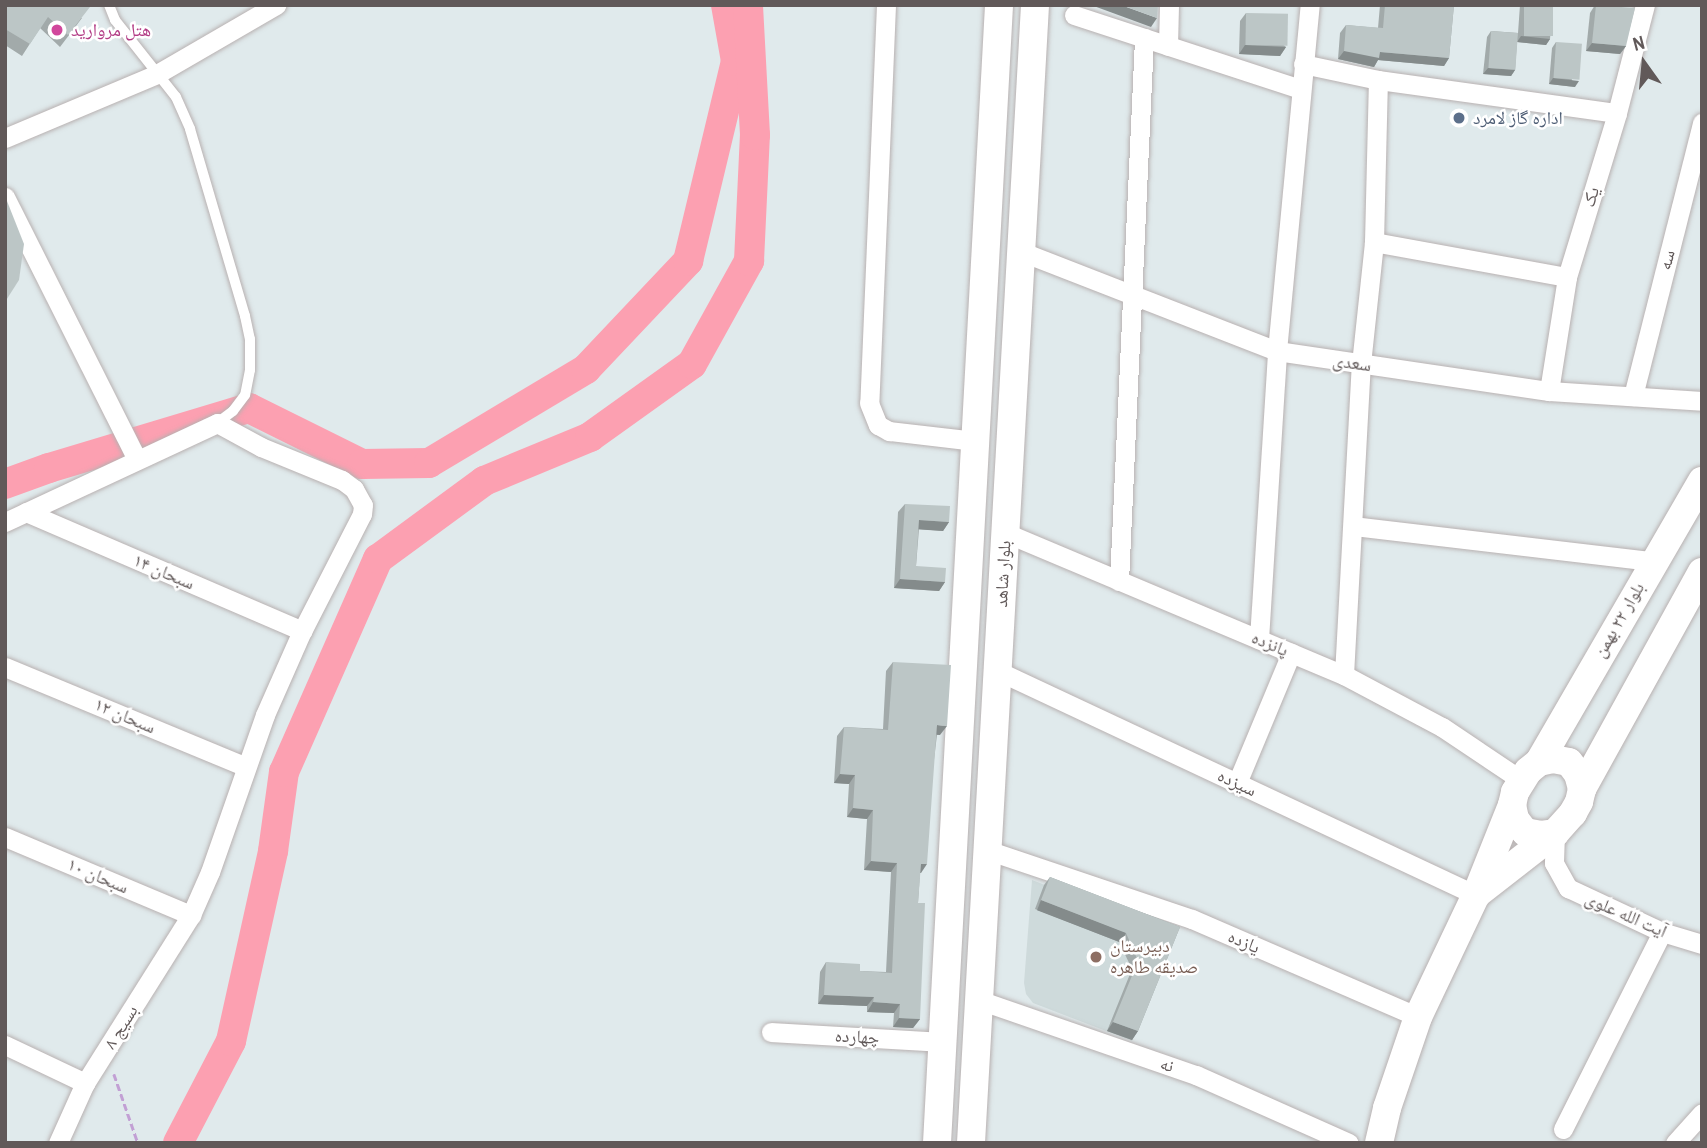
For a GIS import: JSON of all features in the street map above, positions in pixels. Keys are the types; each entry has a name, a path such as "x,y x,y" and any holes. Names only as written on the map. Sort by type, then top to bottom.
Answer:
{"main road":[{"name":"بلوار شاهد","path":"937,1143 999,5"},
{"name":"بلوار شاهد","path":"971,1143 1035,5"},
{"name":"بلوار ۲۲ بهمن","path":"1378,1143 1418,1017 1476,895 1524,782 1702,481"},
{"path":"1582,789 1578,774 1569,762 1553,759 1524,782 1515,819 1525,832 1541,835 1555,833 1573,813 1582,789 1702,572"},
{"path":"967,613 1001,614"},
{"name":"بلوار ۲۲ بهمن","path":"1476,895 1555,833"}],"street":[{"path":"5,138 157,74 276,5"},
{"path":"886,5 869,403 878,425 889,431 976,441"},
{"path":"1168,46 1169,5"},
{"path":"1259,639 1277,351 1310,5"},
{"name":"یک","path":"1549,391 1567,277 1617,113 1645,5"},
{"path":"1074,15 1301,89"},
{"path":"1119,580 1144,38"},
{"path":"1303,64 1378,80 1617,113"},
{"path":"1344,675 1361,364 1374,242 1378,80"},
{"name":"سه","path":"1633,396 1702,123"},
{"path":"5,197 137,460"},
{"path":"1374,242 1567,277"},
{"name":"سعدی","path":"1020,251 1277,351 1549,391 1702,401"},
{"path":"5,522 217,423"},
{"name":"بسیج ۸","path":"58,1143 85,1083 191,915 214,861 244,766 302,631 362,514 360,496 342,480 261,446 217,423"},
{"name":"سبحان ۱۴","path":"26,512 302,631"},
{"path":"1353,526 1653,561"},
{"name":"پانزده","path":"1006,533 1344,675 1442,727 1524,782"},
{"path":"1237,783 1291,653"},
{"name":"سبحان ۱۲","path":"5,667 244,766"},
{"name":"سیزده","path":"998,671 1476,895"},
{"name":"آیت الله علوی","path":"1555,833 1553,863 1568,888 1662,933 1702,944"},
{"name":"سبحان ۱۰","path":"5,837 191,915"},
{"name":"یازده","path":"987,850 1192,919 1418,1017"},
{"path":"1563,1129 1662,933"},
{"name":"نه","path":"979,1000 1196,1075 1349,1143"},
{"name":"چهارده","path":"771,1032 943,1042"},
{"path":"5,1045 85,1083"},
{"path":"1675,1143 1702,1113"}],"lane":[{"path":"109,5 115,20 176,97 190,129 250,339 245,395 233,411 217,423"}],"path":[{"path":"106,1051 138,1143"}],"shaded area":[{"name":"دبیرستان صدیقه طاهره","path":"1032,880 1174,935 1132,1041 1033,1003 1026,994 1024,983"}],"building":[{"name":"هتل مروارید","path":"5,5 90,7 68,35 48,17 30,44 5,29"},
{"path":"1121,5 1158,5 1157,18"},
{"path":"1385,5 1454,5 1449,58 1380,52 1379,58 1344,51 1346,25 1383,28"},
{"path":"1524,5 1553,5 1553,36 1524,36"},
{"path":"1596,5 1635,8 1626,46 1592,43"},
{"path":"1246,13 1288,14 1287,46 1245,45"},
{"path":"1491,31 1518,33 1515,70 1488,68"},
{"path":"1556,42 1582,44 1579,80 1553,78"},
{"path":"5,196 24,244 19,280 5,302"},
{"path":"905,504 950,506 949,522 919,520 916,566 946,568 945,582 900,579"},
{"path":"893,662 951,665 947,726 937,725 927,864 921,864 918,903 925,903 920,1019 899,1018 900,1004 873,1002 874,997 824,995 826,962 860,964 860,971 892,973 897,863 871,861 873,810 853,808 855,775 840,774 844,727 888,730"},
{"path":"1050,877 1180,927 1138,1031 1113,1022 1138,961 1126,933 1041,900"}],"waterway":[{"path":"5,484 49,468 249,408 362,464 429,463 586,369 688,261 736,61 726,5"},
{"path":"178,1143 231,1041 273,851 284,772 378,559 484,481 590,437 692,364 749,261 755,135 748,5"}],"place":[{"name":"هتل مروارید","path":"57,30"},
{"name":"اداره گاز لامرد","path":"1459,118"},
{"name":"دبیرستان صدیقه طاهره","path":"1096,957"}]}
